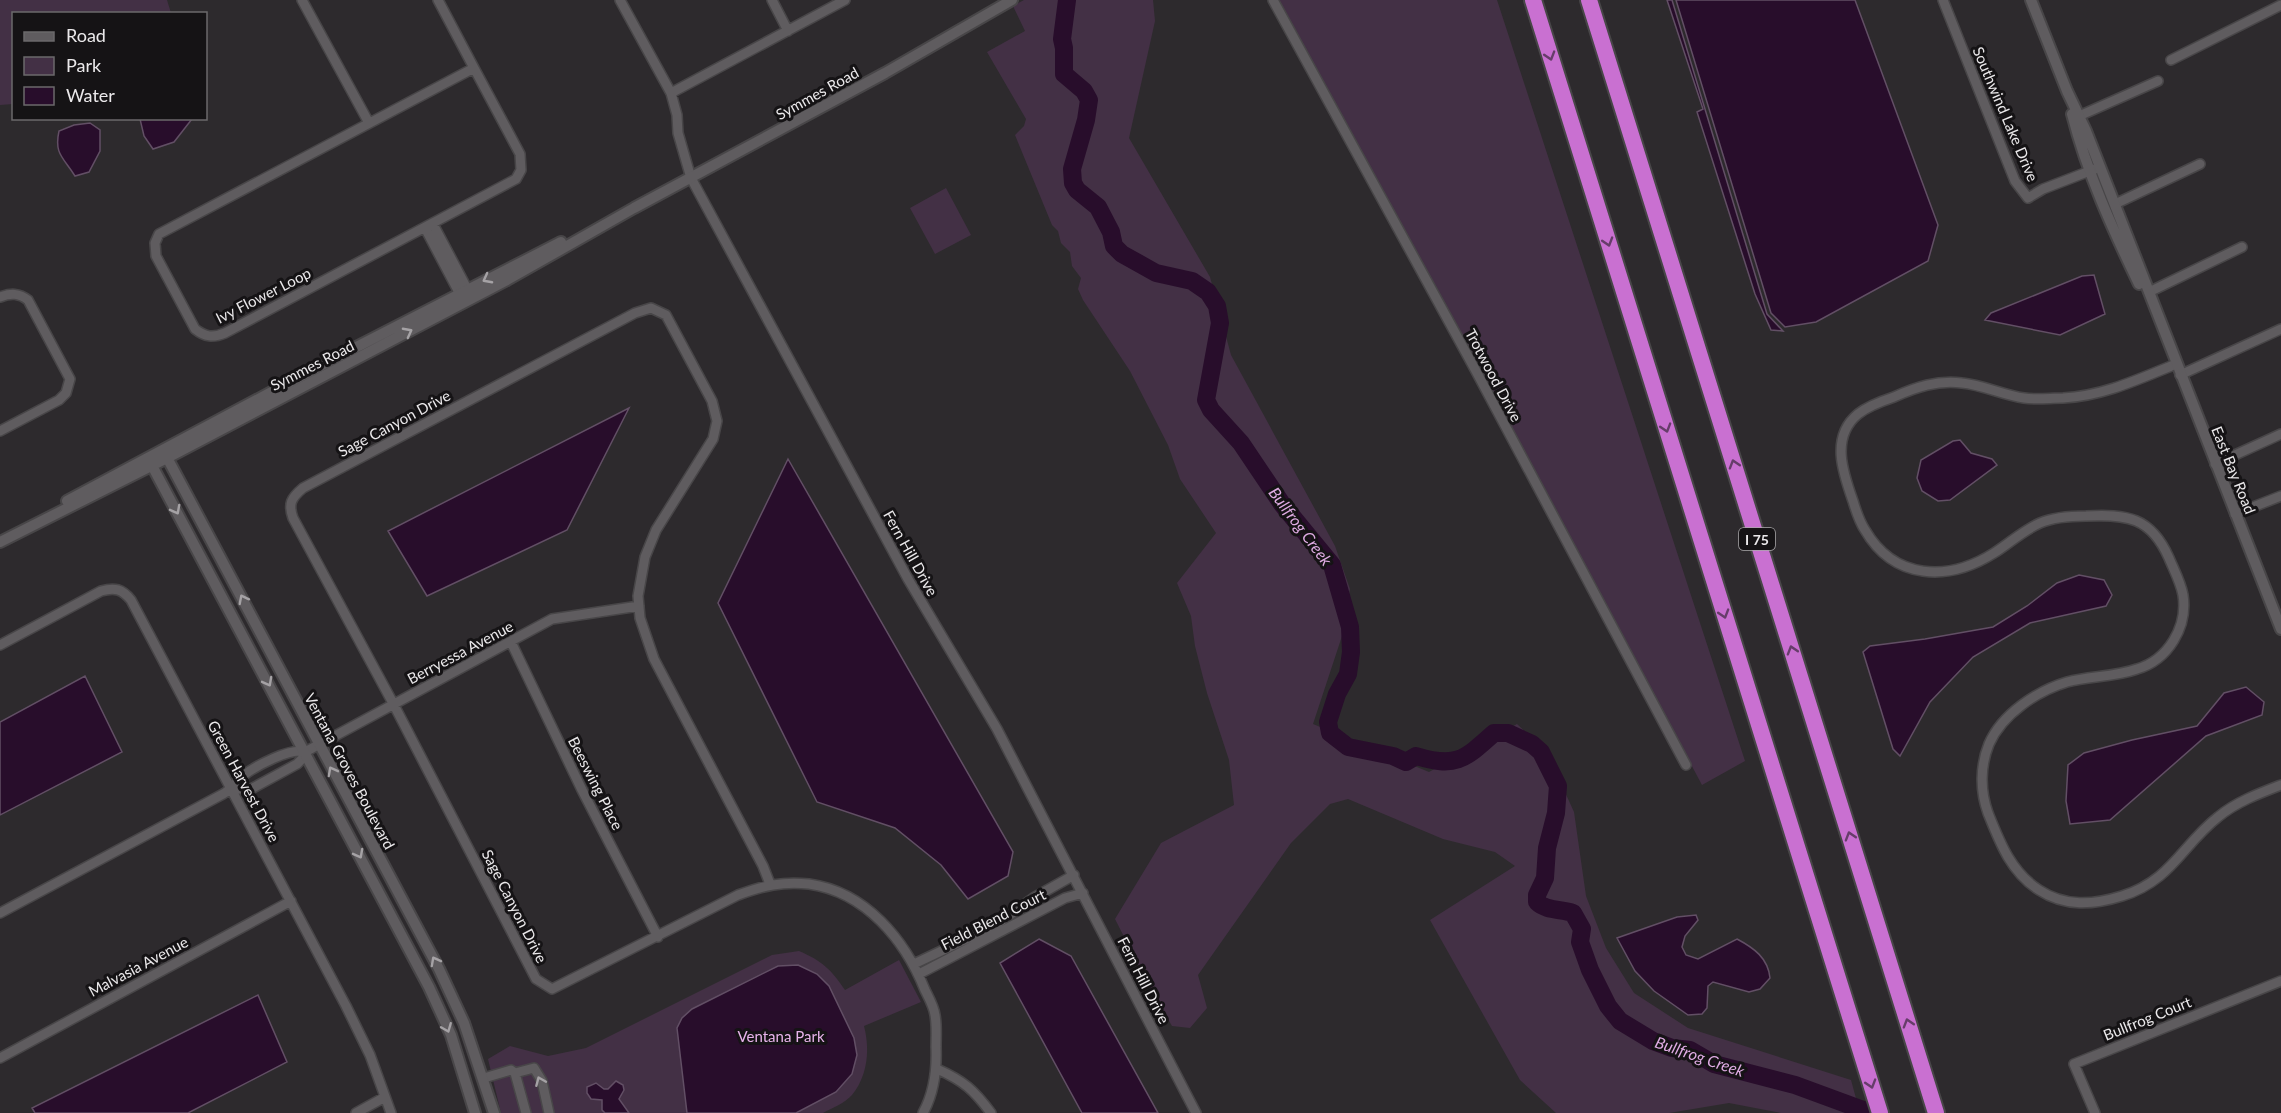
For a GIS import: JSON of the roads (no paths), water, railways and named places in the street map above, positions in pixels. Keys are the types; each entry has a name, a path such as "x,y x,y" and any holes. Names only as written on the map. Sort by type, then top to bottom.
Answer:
{"highway":[{"path":"1533,0 1880,1113"},
{"name":"I 75","path":"1589,0 1936,1113"}],"street":[{"path":"302,0 369,123"},
{"name":"Ivy Flower Loop","path":"438,0 520,154 521,170 513,182 218,335 205,336 190,324 156,256 155,243 159,234 474,68"},
{"name":"Fern Hill Drive","path":"620,0 671,93 677,115 678,133 691,178 908,579 997,729 1196,1113"},
{"path":"772,0 788,31"},
{"path":"671,93 846,0"},
{"name":"Symmes Road","path":"0,542 691,178 877,77 1012,0"},
{"name":"Trotwood Drive","path":"1273,0 1476,371 1686,765"},
{"name":"Southwind Lake Drive","path":"1943,0 2016,181 2028,198 2043,189 2095,169"},
{"name":"East Bay Road","path":"2031,0 2079,116 2121,246 2159,323"},
{"path":"2171,60 2281,5"},
{"path":"2079,116 2158,81"},
{"name":"East Bay Road","path":"2067,90 2073,118 2095,169 2115,204 2159,323 2281,629"},
{"path":"2115,204 2200,164"},
{"path":"429,226 466,296"},
{"path":"2149,292 2242,247"},
{"path":"0,297 16,294 28,300 70,379 66,393 59,400 0,431"},
{"name":"Sage Canyon Drive","path":"770,884 763,866 654,659 643,631 639,606 642,570 651,542 713,439 717,421 712,400 666,315 651,308 635,313 303,488 291,500 289,508 293,519 394,705 536,979 552,989 738,895 770,884 810,884 857,902 878,917 914,964 935,1014 937,1070"},
{"path":"2281,329 2178,370 2081,396 2024,398 1963,383 1926,384 1874,405 1857,415 1842,438 1841,467 1861,524 1874,546 1896,564 1926,573 1953,570 1975,563 1994,553 2028,529 2044,521 2066,517 2116,514 2130,518 2148,527 2163,546 2183,594 2183,609 2178,632 2167,649 2150,664 2135,670 2080,679 2044,691 2027,701 1996,731 1988,748 1982,775 1982,795 2009,858 2018,874 2031,884 2061,901 2078,904 2123,896 2155,880 2175,864 2219,816 2253,796 2281,785"},
{"path":"2215,464 2281,434"},
{"name":"Ventana Groves Boulevard","path":"165,454 439,969 464,1023 494,1113"},
{"name":"Symmes Road","path":"0,537 150,462"},
{"name":"Ventana Groves Boulevard","path":"150,462 429,987 455,1049 475,1113"},
{"path":"2235,514 2281,496"},
{"name":"Green Harvest Drive","path":"0,645 101,591 118,589 131,600 359,1031 391,1113"},
{"name":"Berryessa Avenue","path":"231,789 250,789 297,764 305,752 318,744 552,619 639,606"},
{"name":"Beeswing Place","path":"511,642 582,790 658,937"},
{"name":"Berryessa Avenue","path":"0,913 231,789 243,776 288,752 299,750 305,752"},
{"name":"Field Blend Court","path":"914,964 994,926 1035,897 1074,875"},
{"name":"Field Blend Court","path":"919,974 1065,898 1083,893"},
{"name":"Malvasia Avenue","path":"0,1058 291,901"},
{"name":"Bullfrog Court","path":"2095,1113 2074,1064 2281,981"},
{"path":"455,1049 468,1069 484,1078 511,1070 515,1073 534,1068 542,1081 549,1113"},
{"path":"923,1113 937,1070 959,1079 975,1091 991,1113"},
{"path":"515,1073 526,1113"},
{"path":"356,1113 386,1097"}],"water":[{"path":"1667,0 1672,0 1767,314 1783,331 1771,330 1755,294 1697,112 1703,109"},
{"path":"1676,0 1855,0 1938,225 1928,261 1816,322 1785,327 1771,313"},
{"path":"140,120 191,120 174,142 153,149 144,136"},
{"path":"90,123 100,130 100,151 89,172 75,176 59,150 59,131 74,125"},
{"path":"2094,275 2105,314 2060,335 1985,320 1991,313 2082,276"},
{"path":"629,408 567,530 427,596 388,531"},
{"path":"1960,440 1971,453 1992,459 1997,465 1950,500 1938,501 1922,491 1917,478 1921,460 1953,441"},
{"path":"788,459 1013,852 1008,876 968,899 941,865 895,828 817,802 718,603"},
{"path":"2079,575 2104,580 2112,595 2106,606 2030,623 1973,657 1930,702 1900,756 1893,749 1863,652 1870,646 1993,627 2027,606 2057,583"},
{"path":"85,676 122,752 0,815 0,722"},
{"path":"2246,687 2264,702 2262,715 2206,736 2110,820 2070,824 2066,801 2068,765 2084,753 2197,726 2224,693"},
{"path":"1696,915 1698,920 1685,936 1682,947 1686,955 1698,959 1737,939 1759,954 1769,971 1770,978 1760,989 1749,992 1713,982 1708,986 1707,1008 1702,1014 1688,1015 1654,991 1635,971 1617,938 1677,917"},
{"path":"1039,939 1071,956 1158,1113 1082,1113 1000,963"},
{"path":"798,965 817,974 829,986 854,1038 857,1055 852,1074 836,1092 796,1113 687,1113 677,1028 682,1018 692,1009 778,966"},
{"path":"258,995 287,1062 188,1113 35,1113 32,1108"},
{"path":"616,1081 623,1085 624,1090 619,1099 629,1113 605,1113 602,1110 602,1100 591,1099 587,1093 587,1087 596,1083 608,1089"}],"waterway":[{"name":"Bullfrog Creek","path":"1067,0 1062,39 1064,74 1084,91 1089,100 1086,120 1072,169 1073,183 1077,190 1098,207 1111,232 1114,246 1122,254 1156,273 1192,281 1208,292 1217,306 1220,323 1206,400 1211,410 1241,443 1282,504 1332,565 1350,627 1351,652 1348,674 1337,694 1328,722 1330,733 1348,747 1393,756 1406,762 1416,756 1441,761 1459,759 1475,750 1494,733 1508,733 1532,744 1541,752 1558,786 1556,813 1547,848 1545,878 1537,895 1537,902 1549,908 1573,913 1582,929 1580,942 1590,970 1608,1006 1620,1021 1653,1041 1672,1048 1690,1050 1714,1064 1795,1085 1871,1113"}],"park label":[{"name":"Ventana Park","path":"781,1036"}]}
